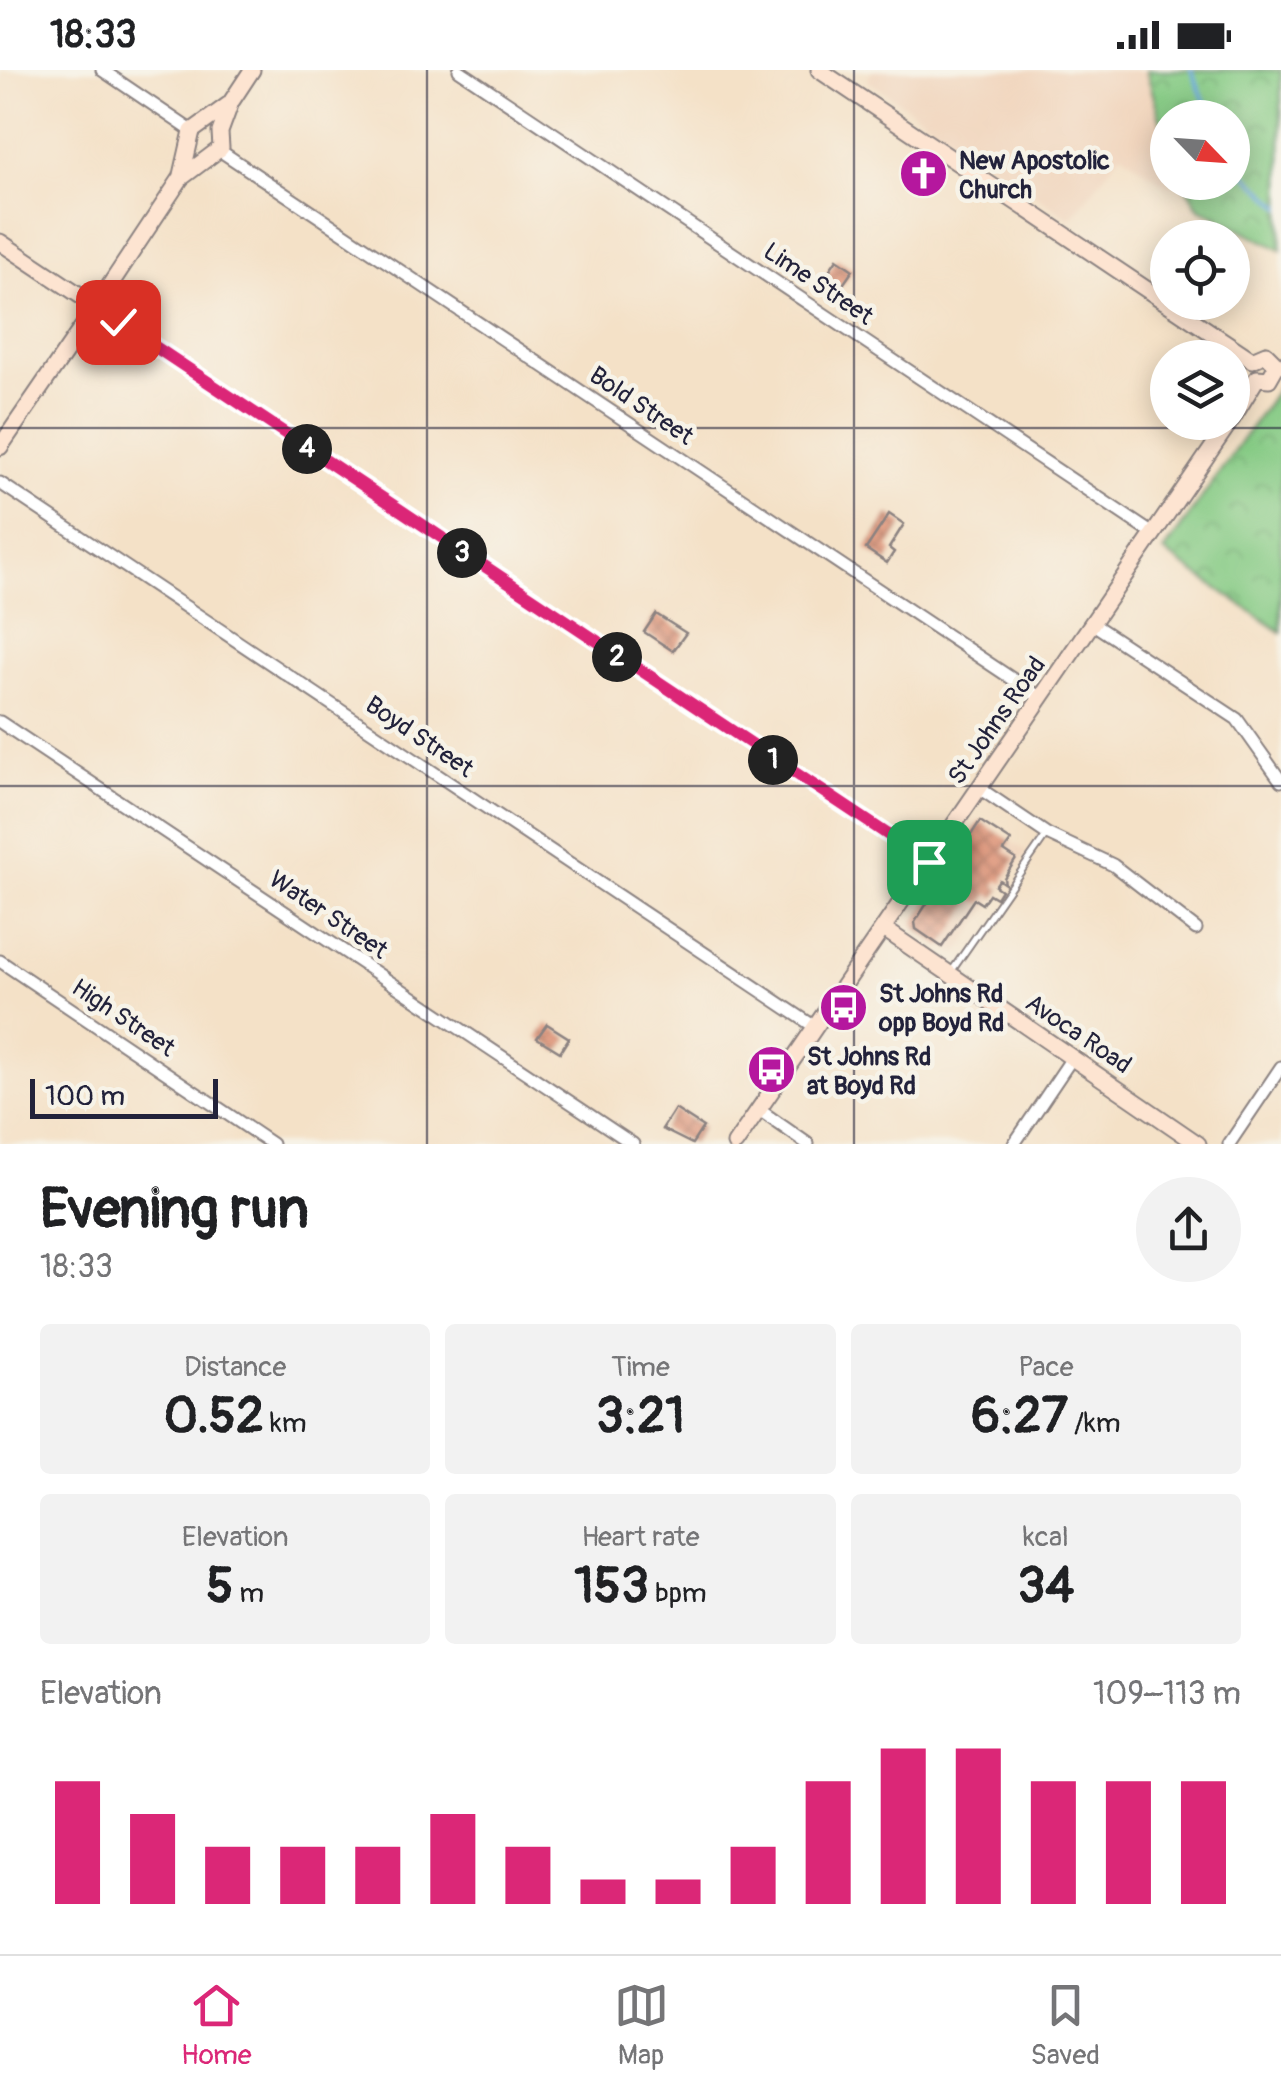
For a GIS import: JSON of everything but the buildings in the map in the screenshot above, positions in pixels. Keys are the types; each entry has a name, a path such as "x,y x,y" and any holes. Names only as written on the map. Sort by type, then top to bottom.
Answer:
{"main road":[{"path":"106,291 181,178 202,138 252,70"},
{"path":"820,70 1252,360"},
{"path":"202,138 219,150"},
{"path":"0,242 81,296"},
{"path":"0,446 88,319 108,315 112,300 106,291 96,287 81,296"},
{"path":"81,296 80,306 88,319"},
{"path":"1277,352 1276,373 1269,379 1257,378 1251,372 1252,360 1262,353 1277,352"},
{"name":"St Johns Road","path":"1250,390 1257,378"},
{"name":"St Johns Road","path":"735,1144 1218,440"},
{"name":"Avoca Road","path":"884,929 1190,1142"}],"street":[{"path":"102,70 202,138"},
{"name":"Lime Street","path":"459,70 1153,534"},
{"name":"Bold Street","path":"219,150 1040,698"},
{"path":"108,315 929,862"},
{"name":"Boyd Street","path":"0,482 814,1027"},
{"path":"1093,624 1237,720 1281,781"},
{"name":"Water Street","path":"0,722 632,1144"},
{"path":"979,788 1047,834 1112,866 1196,929"},
{"name":"High Street","path":"0,961 272,1144"},
{"path":"1014,1144 1072,1058"},
{"path":"1230,1144 1281,1067"},
{"path":"758,1109 808,1144"}],"lane":[{"path":"950,974 1047,834"}],"shaded area":[{"path":"873,70 1145,70 1154,100 1150,100 1150,174 1121,153 1071,219 867,80"},
{"path":"983,823 1027,852 957,955 912,925"}],"green space":[{"path":"1146,70 1281,70 1281,250 1250,234 1250,220 1223,220 1198,207 1194,200 1250,200 1250,100 1155,100"},
{"path":"1281,384 1281,632 1164,552 1242,440 1250,440 1250,429"}],"waterway":[{"path":"1191,70 1204,100"},
{"path":"1250,178 1281,207"}],"place":[{"name":"New Apostolic Church","path":"924,174"},
{"name":"St Johns Rd opp Boyd Rd","path":"844,1007"},
{"name":"St Johns Rd at Boyd Rd","path":"772,1070"}],"route":[{"path":"118,322 929,862"}]}
